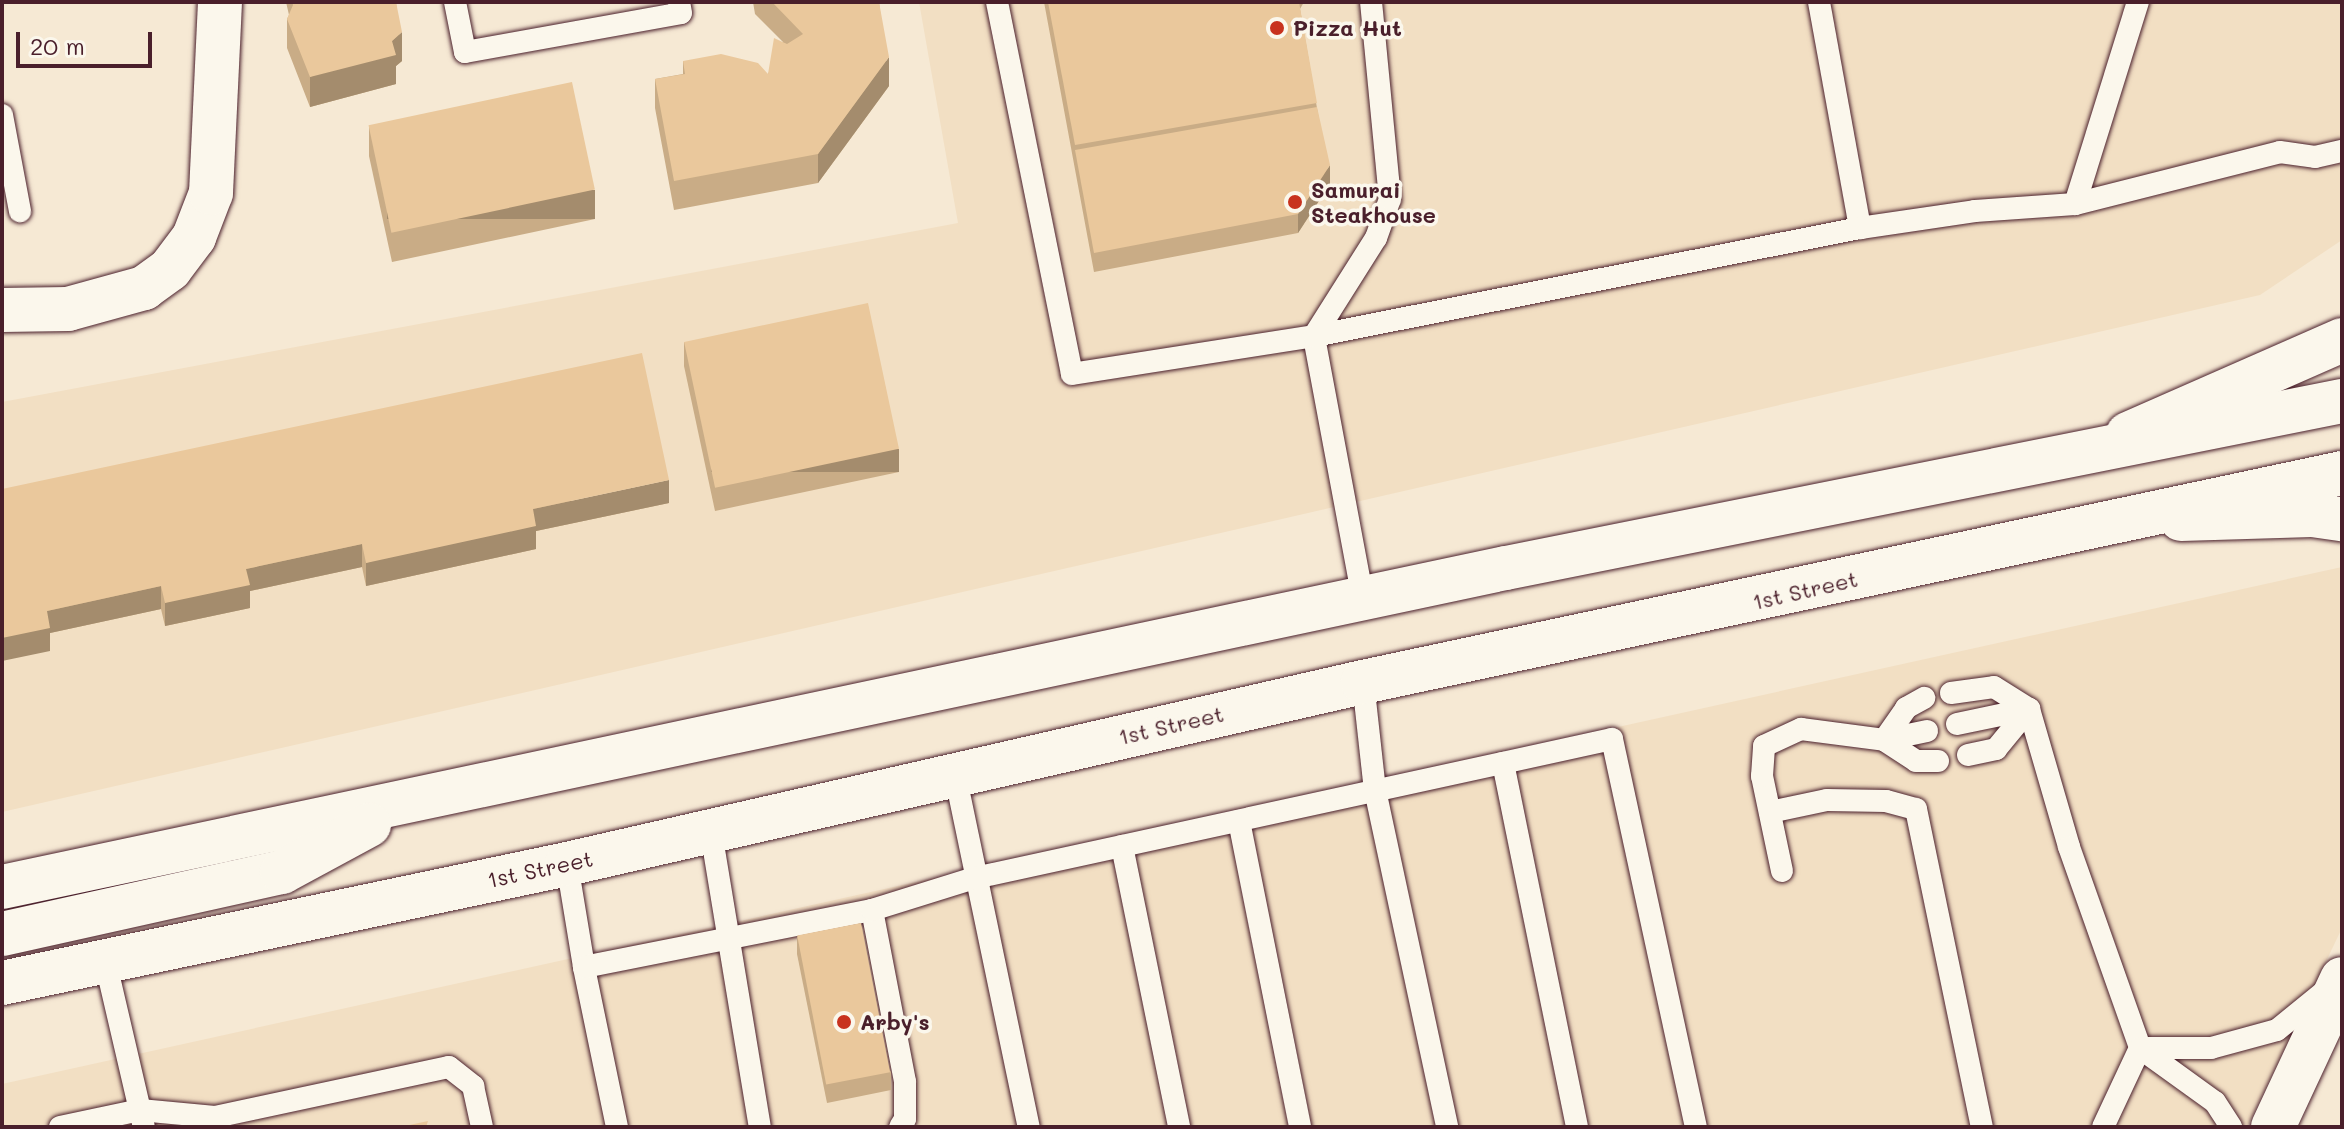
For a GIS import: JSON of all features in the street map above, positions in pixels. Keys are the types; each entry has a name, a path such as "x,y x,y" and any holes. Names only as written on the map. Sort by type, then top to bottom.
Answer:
{"main road":[{"path":"2,310 68,309 144,288 170,269 194,237 212,178 220,2"},
{"path":"2072,459 2342,340"},
{"path":"2,887 1363,599 2072,459 2342,401"},
{"name":"1st Street","path":"2,983 567,864 1363,682 2342,473"},
{"path":"2107,522 2312,515 2342,519"},
{"path":"2,934 282,872 414,801"},
{"path":"2273,1127 2342,977"}],"lane":[{"path":"455,2 465,52 681,13 679,2"},
{"path":"997,2 1072,374 1314,336 1860,228 1975,211 2075,204 2280,152 2315,157 2342,151"},
{"path":"1363,599 1314,336 1376,238 1390,199 1371,2"},
{"path":"1819,2 1860,228"},
{"path":"2075,204 2138,2"},
{"path":"2,115 20,211"},
{"path":"1363,682 1375,790 1447,1127"},
{"path":"1951,693 1994,687 2029,709 2069,847 2140,1048 2215,1102 2231,1127"},
{"path":"1884,740 1906,708 1924,698"},
{"path":"1957,724 2029,709"},
{"path":"1968,755 1996,749 2029,709"},
{"path":"1782,871 1762,776 1764,746 1801,729 1884,740 1927,731"},
{"path":"584,967 872,910 975,878 1612,739 1696,1127"},
{"path":"1884,740 1916,761 1938,761"},
{"path":"1503,763 1577,1127"},
{"path":"955,774 1029,1127"},
{"path":"1770,812 1827,800 1886,801 1916,809 1982,1127"},
{"path":"1239,821 1300,1127"},
{"path":"711,832 760,1127"},
{"path":"1122,846 1179,1127"},
{"path":"567,864 584,967 617,1127"},
{"path":"872,910 905,1082 905,1119 900,1127"},
{"path":"105,960 142,1119"},
{"path":"2140,1048 2211,1048 2277,1030 2342,977"},
{"path":"2103,1127 2140,1048"},
{"path":"60,1127 142,1119 215,1117 449,1067 473,1086 482,1127"}],"shaded area":[{"path":"919,2 2342,2 2342,240 2260,295 2,812 2,402 958,223"},
{"path":"2342,567 2342,928 2247,1127 2,1127 2,1084"}],"building":[{"path":"292,2 396,2 402,32 392,41 396,55 310,77 287,19"},
{"path":"772,2 879,2 889,57 818,154 674,181 655,79 685,74 683,61 721,54 758,63 768,74 774,38 787,44 803,34"},
{"path":"1048,2 1299,2 1317,103 1075,145"},
{"path":"572,82 595,190 391,233 369,125"},
{"path":"1317,107 1330,165 1298,214 1094,253 1075,150"},
{"path":"868,303 899,449 715,488 684,342"},
{"path":"642,353 669,480 533,509 536,526 366,563 362,544 246,569 250,585 165,603 161,586 47,611 50,628 2,638 2,489"},
{"name":"Arby's","path":"861,923 890,1072 826,1085 797,935"},
{"path":"428,1121 426,1127 400,1127"}],"place":[{"name":"Pizza Hut","path":"1277,28"},
{"name":"Samurai Steakhouse","path":"1295,202"},
{"name":"Arby's","path":"844,1022"}]}
